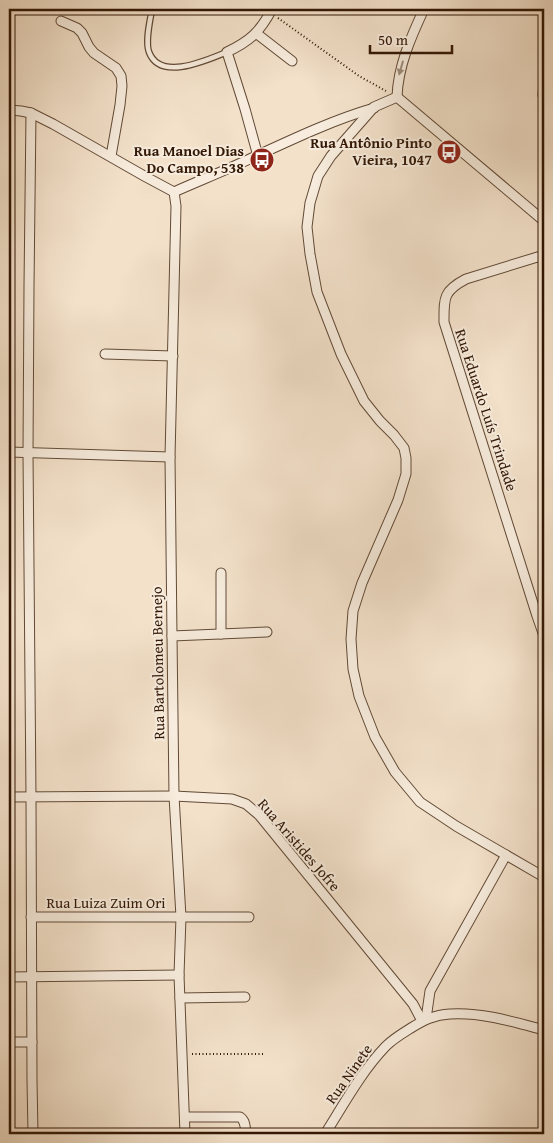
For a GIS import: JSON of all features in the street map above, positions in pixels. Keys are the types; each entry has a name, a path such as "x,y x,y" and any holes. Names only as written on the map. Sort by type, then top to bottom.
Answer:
{"street":[{"path":"397,97 402,64 424,9"},
{"path":"258,156 227,52 243,44 256,33 271,11"},
{"path":"61,21 77,28 94,53 116,68 121,76 120,106 111,156"},
{"path":"256,33 292,61"},
{"path":"543,95 544,84"},
{"path":"9,110 31,113 54,124 174,192 345,116 397,97"},
{"path":"397,97 544,221"},
{"path":"374,107 331,156 318,176 310,203 308,227 310,254 317,292 341,354 364,401 404,448 406,458 406,474 398,500 362,582 353,611 351,638 353,669 359,696 375,737 395,772 420,802 456,826 544,877"},
{"path":"31,113 28,453 33,1134"},
{"name":"Rua Bartolomeu Bernejo","path":"174,192 176,206 170,457 172,636 174,796 181,917 179,975 185,1134"},
{"name":"Rua Eduardo Luís Trindade","path":"544,254 466,279 454,285 446,295 444,304 444,322 544,636"},
{"path":"105,354 173,356"},
{"path":"9,452 170,457"},
{"path":"220,634 221,573"},
{"path":"172,636 267,632"},
{"name":"Rua Aristides Jofre","path":"9,797 174,796 232,799 246,804 259,815 424,1020"},
{"path":"424,1020 430,991 506,856"},
{"name":"Rua Luiza Zuim Ori","path":"31,917 249,917"},
{"path":"9,977 179,975"},
{"path":"180,998 245,997"},
{"name":"Rua Ninete","path":"325,1134 364,1072 387,1045 424,1020 452,1014 472,1015 496,1018 544,1030"},
{"path":"9,1042 32,1042"},
{"path":"185,1117 240,1117 245,1123 246,1134"}],"lane":[{"path":"152,9 148,38 149,52 156,63 172,68 188,65 227,52"}],"path":[{"path":"271,11 359,76 397,97"},
{"path":"183,1054 263,1054"}],"place":[{"name":"Rua Antônio Pinto Vieira, 1047","path":"449,152"},
{"name":"Rua Manoel Dias Do Campo, 538","path":"262,160"}]}
